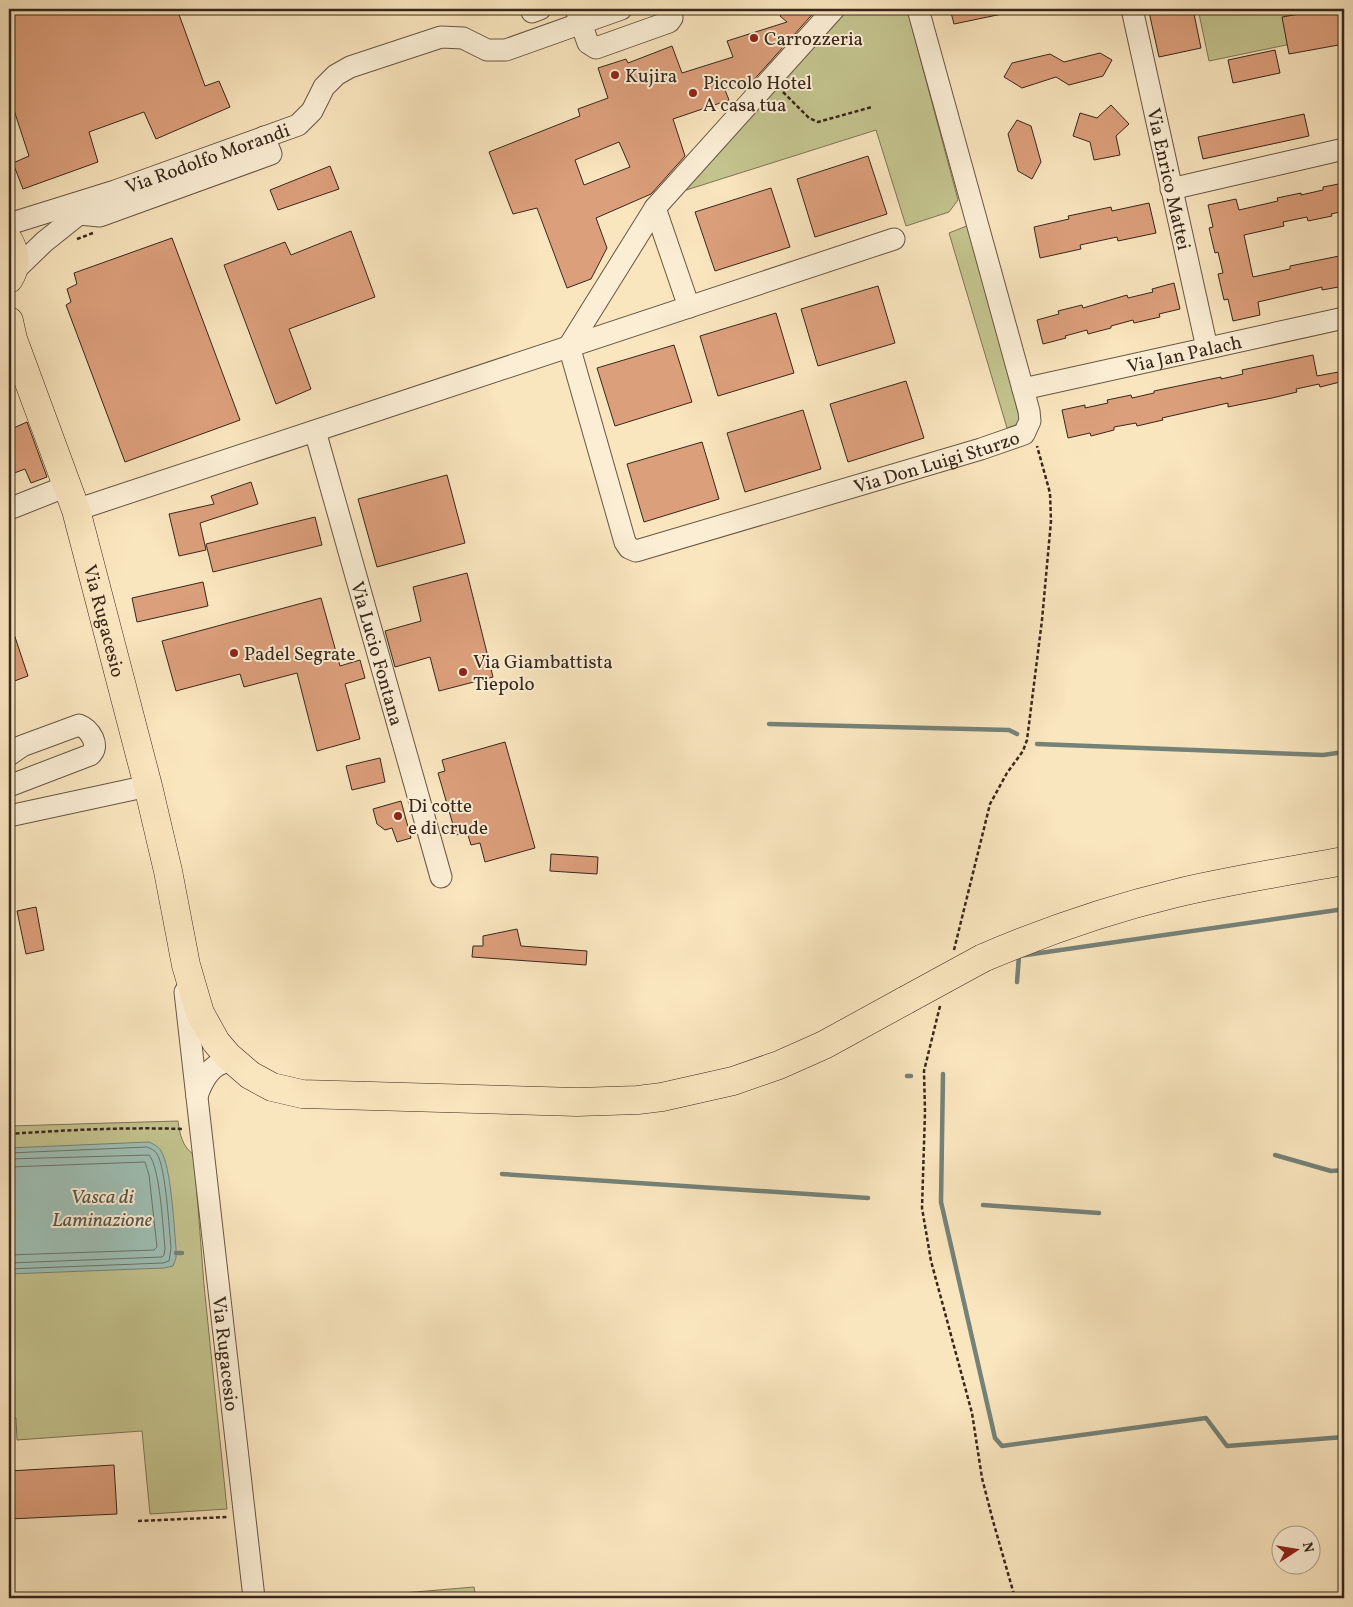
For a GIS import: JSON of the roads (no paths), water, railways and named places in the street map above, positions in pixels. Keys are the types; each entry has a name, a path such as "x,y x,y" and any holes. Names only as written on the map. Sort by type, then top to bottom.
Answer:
{"main road":[{"path":"9,241 14,251 15,262 10,282"},
{"name":"Via Rugacesio","path":"10,331 72,498 148,786 186,966 200,1014 228,1063 265,1084 287,1092 302,1094 577,1102 638,1100 710,1087 772,1068 824,1045 983,958 1060,928 1179,892 1344,861"}],"street":[{"path":"621,9 578,16 588,43 596,48 669,22 672,18 668,9"},
{"path":"569,346 655,208 834,9"},
{"name":"Via Don Luigi Sturzo","path":"569,346 625,542 632,550 640,550 1019,437 1027,429 1030,420 1029,411 918,9"},
{"name":"Via Enrico Mattei","path":"1132,9 1207,348"},
{"name":"Via Rodolfo Morandi","path":"9,224 268,146 298,125 312,111 324,87 336,75 350,67 440,37 463,38 487,50 506,50 578,16"},
{"path":"1171,189 1344,149"},
{"name":"Via Rodolfo Morandi","path":"79,214 100,216 236,157"},
{"name":"Via Rodolfo Morandi","path":"10,282 38,246 92,204 115,191"},
{"path":"655,208 689,307"},
{"path":"9,509 72,498 315,431 894,238"},
{"name":"Via Jan Palach","path":"1023,389 1344,318"},
{"name":"Via Lucio Fontana","path":"315,431 441,877"},
{"path":"9,755 22,746 78,725 89,732 94,746 94,750 90,755 9,786"},
{"path":"9,816 148,786"},
{"name":"Via Rugacesio","path":"175,909 254,1598"},
{"path":"198,1102 209,1072 228,1063"}],"water":[{"name":"Vasca di Laminazione","path":"149,1142 157,1146 161,1151 167,1170 172,1197 176,1248 176,1258 173,1266 164,1268 9,1274 9,1148"}],"waterway":[{"path":"769,724 1009,730 1017,734"},
{"path":"1037,744 1323,755 1344,752"},
{"path":"1017,982 1019,956 1344,909"},
{"path":"943,1074 941,1202 995,1438 1002,1446 1206,1418 1227,1446 1344,1437"},
{"path":"1275,1155 1331,1171 1344,1170"},
{"path":"502,1174 868,1198"},
{"path":"983,1205 1099,1213"},
{"path":"176,1253 182,1253"}],"place":[{"name":"Carrozzeria","path":"754,38"},
{"name":"Kujira","path":"615,75"},
{"name":"Piccolo Hotel A casa tua","path":"693,93"},
{"name":"Padel Segrate","path":"234,653"},
{"name":"Via Giambattista Tiepolo","path":"463,672"},
{"name":"Di cotte e di crude","path":"398,816"}]}
